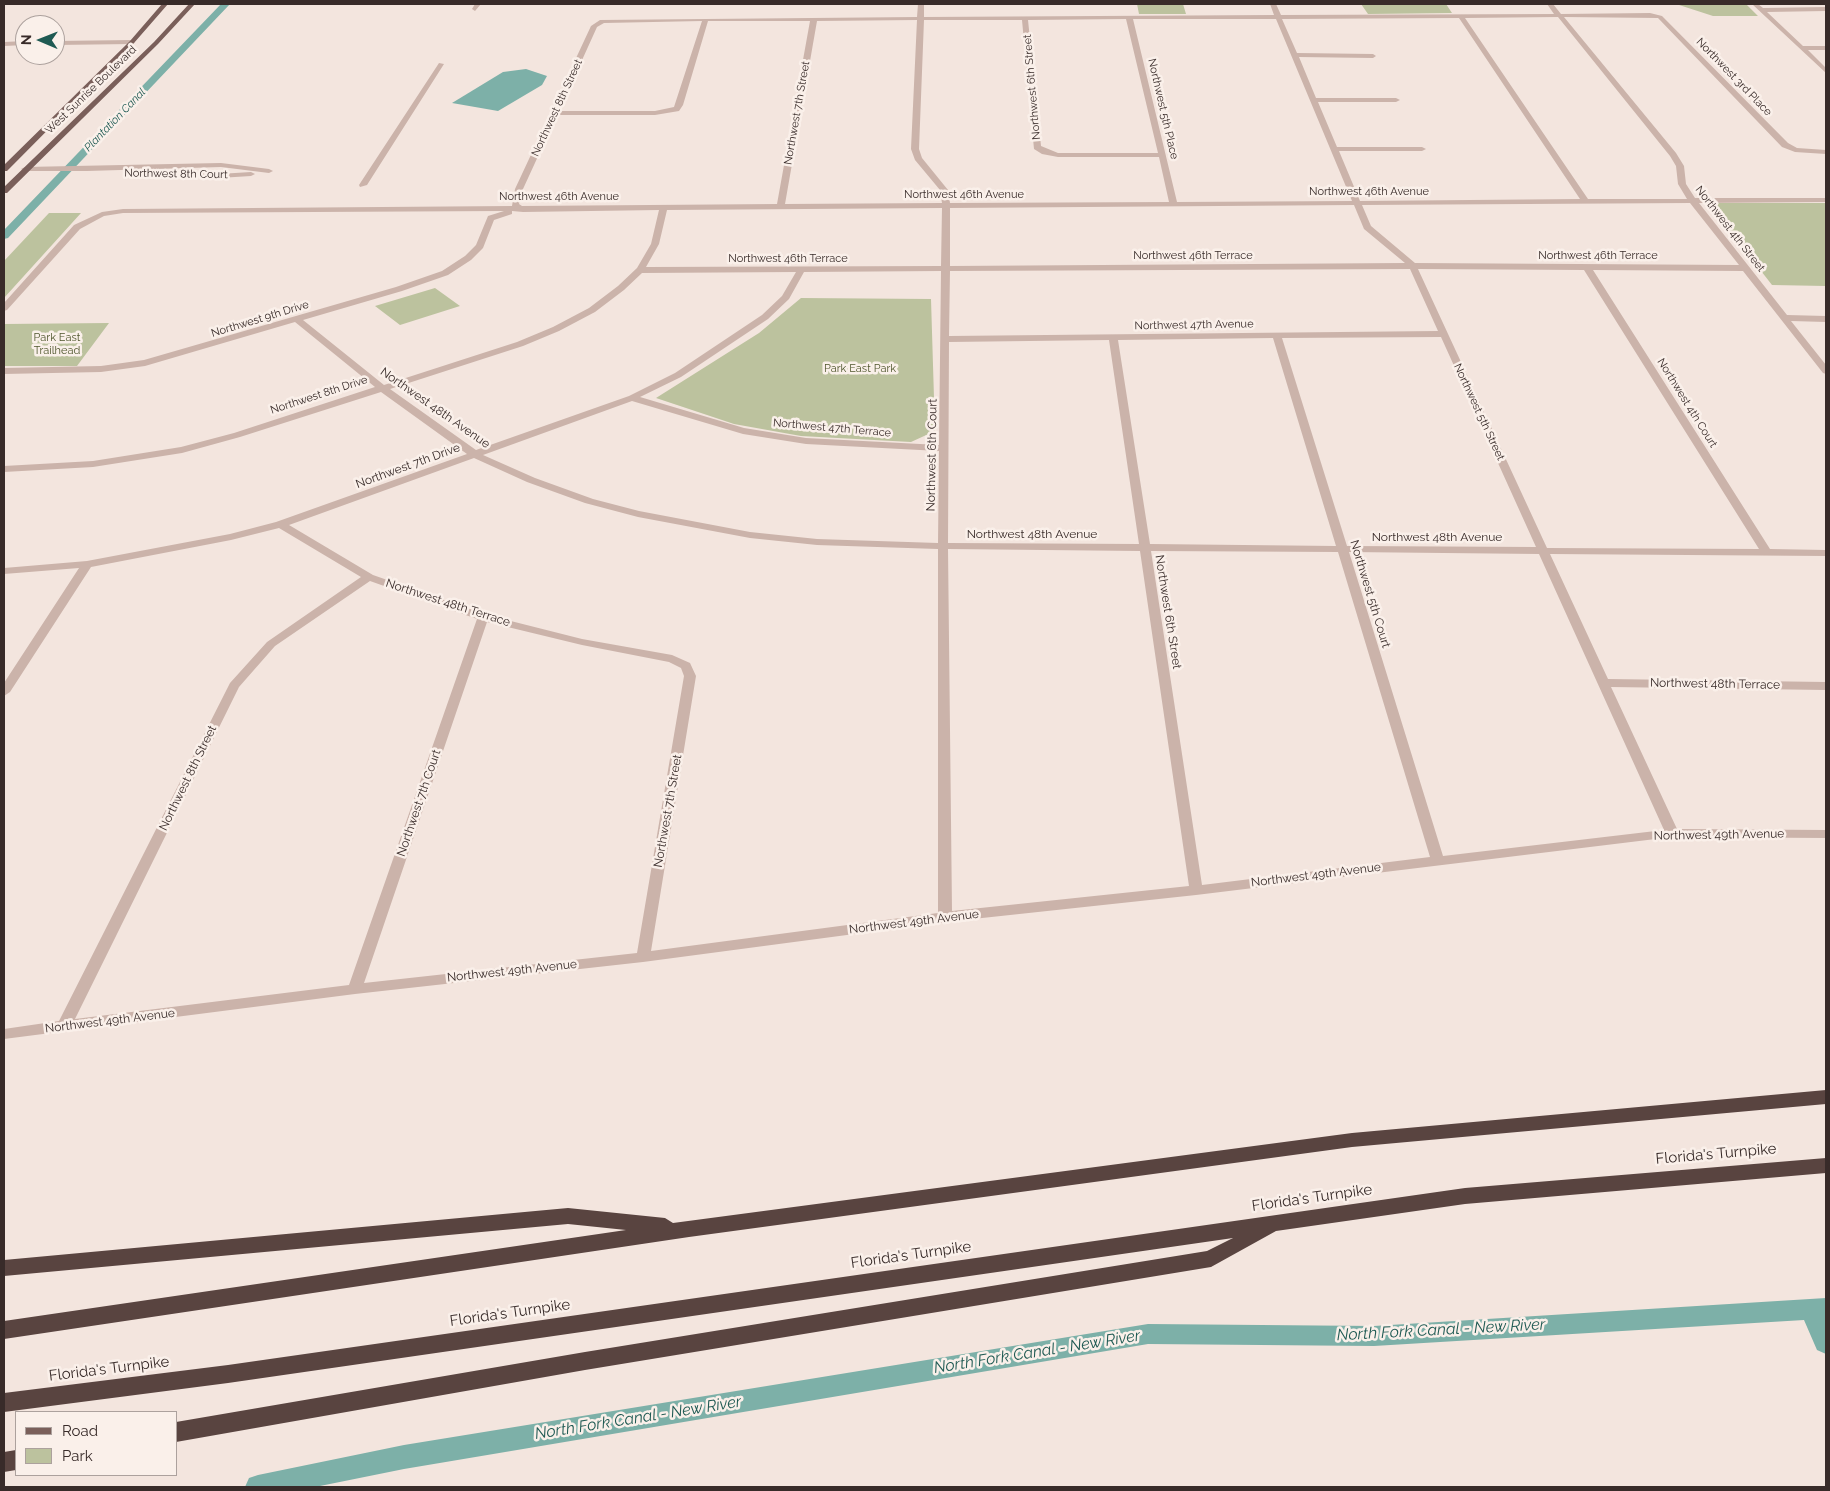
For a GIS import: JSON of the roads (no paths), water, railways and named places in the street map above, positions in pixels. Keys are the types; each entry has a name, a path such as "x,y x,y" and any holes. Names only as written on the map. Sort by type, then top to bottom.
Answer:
{"highway":[{"path":"4,1330 689,1229 1352,1140 1826,1097"},
{"name":"Florida's Turnpike","path":"4,1403 228,1374 1465,1196 1826,1165"},
{"path":"4,1268 354,1234 568,1216 689,1229"},
{"path":"178,1432 575,1362 1211,1258 1278,1223"}],"main road":[{"name":"West Sunrise Boulevard","path":"4,169 132,42 165,4"},
{"name":"West Sunrise Boulevard","path":"4,191 143,55 192,4"},
{"path":"132,42 140,48 143,55"},
{"path":"13,160 15,167 25,169"},
{"path":"4,169 8,170 14,181"}],"street":[{"name":"Northwest 6th Court","path":"921,4 915,149 918,158 944,190 946,206 943,546 945,917"},
{"name":"Northwest 5th Street","path":"1272,4 1367,228 1413,266 1672,833"},
{"name":"Northwest 4th Street","path":"1550,4 1673,154 1680,166 1682,184 1692,201 1826,371"},
{"path":"1755,4 1826,71"},
{"path":"1761,10 1826,9"},
{"path":"555,113 655,113 672,111 679,105 706,19 1560,15"},
{"name":"Northwest 3rd Place","path":"1560,15 1640,15 1660,17 1785,145 1795,150 1826,152"},
{"path":"1461,16 1586,202"},
{"name":"Northwest 6th Street","path":"1025,18 1037,147 1045,152 1058,155 1162,155"},
{"name":"Northwest 5th Place","path":"1129,18 1174,205"},
{"name":"Northwest 8th Street","path":"520,209 515,205 517,199 594,26 602,21 706,19"},
{"name":"Northwest 7th Street","path":"781,207 814,19"},
{"path":"65,43 132,42"},
{"path":"1802,48 1826,48"},
{"path":"1294,55 1373,56"},
{"path":"363,185 442,64"},
{"path":"1313,100 1396,100"},
{"path":"1334,149 1422,149"},
{"name":"Northwest 8th Court","path":"25,169 221,165 243,166 267,171 219,176 198,172 114,172 87,169"},
{"path":"237,174 243,166"},
{"path":"492,208 508,204 517,199"},
{"name":"Northwest 46th Avenue","path":"4,308 77,227 102,214 123,211 1826,200"},
{"name":"Northwest 8th Drive","path":"4,469 94,464 182,450 520,344 556,329 592,310 621,288 640,270 654,244 663,208"},
{"path":"460,209 482,212 491,218 504,212 520,209"},
{"name":"Northwest 9th Drive","path":"4,371 101,369 145,363 297,319 445,273 468,258 480,246 491,218"},
{"name":"Northwest 46th Terrace","path":"640,270 1413,266 1746,268"},
{"name":"Northwest 4th Court","path":"1587,267 1766,552"},
{"name":"Northwest 7th Drive","path":"4,571 87,564 231,537 280,524 632,398 678,375 766,317 786,297 801,270"},
{"path":"1785,318 1826,318"},
{"name":"Northwest 48th Avenue","path":"297,319 382,388 476,455 531,480 589,502 750,535 817,542 943,546 1826,552"},
{"name":"Northwest 47th Avenue","path":"945,339 1444,334"},
{"name":"Northwest 5th Court","path":"1277,336 1438,860"},
{"name":"Northwest 6th Street","path":"1113,338 1196,890"},
{"name":"Northwest 47th Terrace","path":"632,398 743,432 806,441 944,448"},
{"name":"Northwest 48th Terrace","path":"280,524 369,577 483,617 582,642 672,659 686,666"},
{"path":"4,692 87,564"},
{"name":"Northwest 8th Street","path":"64,1027 234,686 270,644 369,577"},
{"name":"Northwest 7th Court","path":"354,989 483,617"},
{"name":"Northwest 7th Street","path":"643,956 690,676 686,666"},
{"name":"Northwest 48th Terrace","path":"1603,683 1826,686"},
{"name":"Northwest 49th Avenue","path":"4,1034 945,917 1196,890 1672,833 1826,834"}],"water":[{"path":"526,69 547,76 542,85 498,111 452,103 503,72"}],"waterway":[{"name":"Plantation Canal","path":"4,236 226,4"},
{"name":"North Fork Canal - New River","path":"258,1487 404,1457 1148,1334 1374,1336 1826,1308"},
{"path":"1811,1309 1826,1343"}],"park label":[{"name":"Park East Trailhead","path":"57,344"},
{"name":"Park East Park","path":"860,369"}]}
